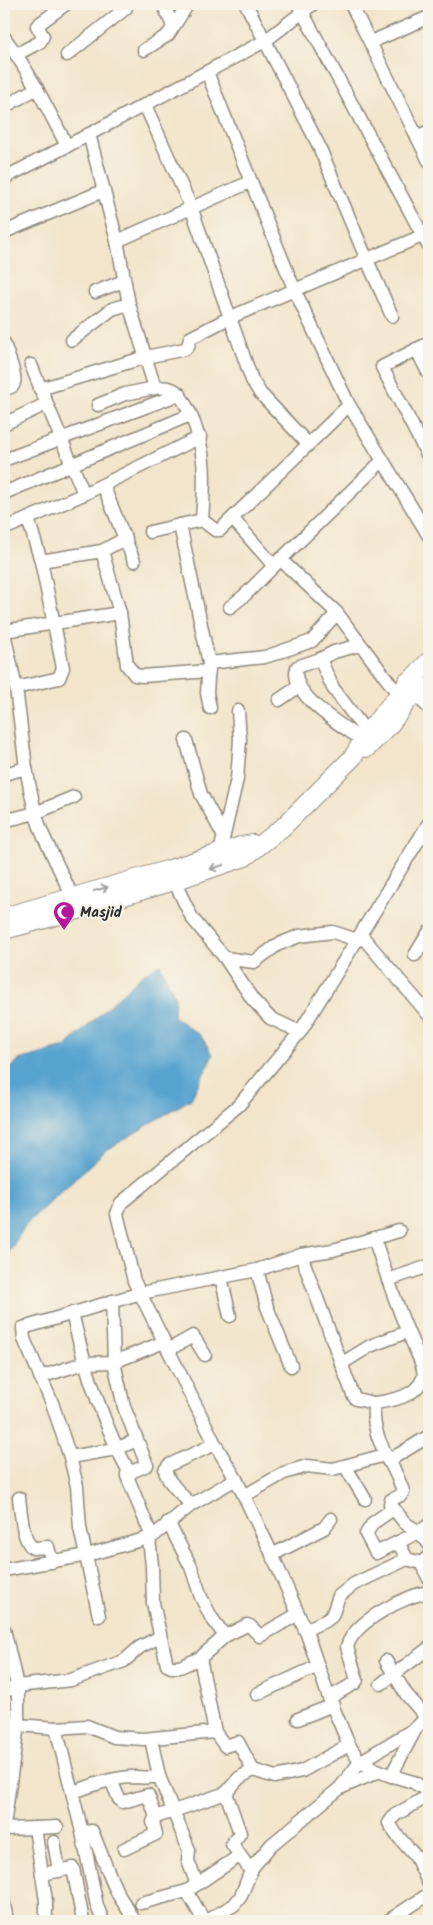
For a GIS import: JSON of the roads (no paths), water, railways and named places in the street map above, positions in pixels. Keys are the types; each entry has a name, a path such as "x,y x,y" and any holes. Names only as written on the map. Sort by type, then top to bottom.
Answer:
{"highway":[{"path":"353,757 364,751 388,727 416,688 429,661"},
{"path":"4,919 174,881 245,857 284,826 353,757 365,736 416,688"},
{"path":"76,904 220,852 241,846 259,845"}],"street":[{"path":"17,54 40,42 43,36 37,26 52,8 66,4"},
{"path":"163,4 173,26"},
{"path":"144,50 168,35 188,4"},
{"path":"246,4 318,144 392,316"},
{"path":"4,178 265,41 300,8 313,4"},
{"path":"351,4 429,161"},
{"path":"67,55 126,5"},
{"path":"300,8 426,235 429,248"},
{"path":"370,42 429,17"},
{"path":"4,37 17,54 37,88 68,146"},
{"path":"207,72 295,290 349,404 429,536"},
{"path":"4,107 37,88"},
{"path":"145,105 191,207 252,380 260,393 308,444"},
{"path":"416,137 429,131"},
{"path":"89,134 117,242 128,304 155,388"},
{"path":"117,242 250,182"},
{"path":"4,232 103,191"},
{"path":"40,389 146,356 185,349 190,338 231,317 426,235"},
{"path":"95,292 124,281"},
{"path":"72,340 112,309 128,304"},
{"path":"429,343 382,366 429,458"},
{"path":"416,349 429,374"},
{"path":"4,390 11,387 14,383 14,376 5,350"},
{"path":"31,365 84,494"},
{"path":"98,405 125,394 166,386 180,394 200,437 205,478 202,520"},
{"path":"125,394 129,413"},
{"path":"4,460 180,394"},
{"path":"4,424 46,404"},
{"path":"150,532 202,520 218,531 233,519 349,404"},
{"path":"4,493 190,415"},
{"path":"4,529 84,494 200,437"},
{"path":"230,607 246,595 277,562 382,461"},
{"path":"103,485 134,561"},
{"path":"16,688 59,678 62,668 40,561 28,518"},
{"path":"233,519 277,562 337,613 360,645 416,688 429,708"},
{"path":"180,525 209,667 207,693 210,708"},
{"path":"40,561 102,551 126,538"},
{"path":"102,551 120,614 127,665 135,675 142,676 209,667 265,657 312,641 337,613"},
{"path":"76,904 43,836 35,813 26,768 16,688 4,632 120,614"},
{"path":"312,641 323,657 333,688 365,736"},
{"path":"360,645 297,667 295,672 298,687 320,709 365,736"},
{"path":"278,700 298,687"},
{"path":"220,852 237,779 240,740 238,710"},
{"path":"186,740 201,794 214,814 224,835"},
{"path":"4,774 26,768"},
{"path":"4,821 35,813 74,797"},
{"path":"427,833 300,1032 239,1105 122,1203 117,1214 134,1281 215,1444 236,1480 272,1555 305,1630 349,1745 360,1762 385,1774 413,1782 425,1789 426,1795 423,1799 395,1815 389,1823 396,1834 416,1856 429,1884"},
{"path":"174,881 192,918 225,958 253,1000 270,1018 300,1032"},
{"path":"225,958 254,962 277,946 299,936 332,932 359,938 429,1015"},
{"path":"415,955 429,932"},
{"path":"99,1616 80,1528 77,1486 70,1457 52,1403 24,1339 23,1328 141,1293 257,1270 301,1256 334,1250 399,1231"},
{"path":"301,1256 353,1395 356,1398 374,1402 389,1401 408,1395 420,1383 424,1376 424,1358 407,1332 374,1238"},
{"path":"388,1280 429,1266"},
{"path":"257,1270 268,1307 291,1366"},
{"path":"221,1277 230,1316"},
{"path":"112,1301 114,1362 124,1407 147,1465 127,1476 151,1538 153,1603 167,1665 180,1667 200,1658 225,1636 248,1625 260,1636 298,1614"},
{"path":"72,1313 84,1363 104,1421 116,1449 130,1474"},
{"path":"341,1364 370,1346 407,1332"},
{"path":"40,1377 84,1363 114,1362 192,1336 205,1355"},
{"path":"374,1402 373,1418 376,1433 403,1492 391,1500 390,1504 405,1523 424,1529"},
{"path":"244,1496 284,1473 307,1466 333,1469 386,1458 429,1436"},
{"path":"70,1457 116,1449 137,1440"},
{"path":"191,1505 173,1485 165,1474 165,1470 169,1465 215,1444"},
{"path":"345,1466 365,1499"},
{"path":"4,1568 87,1555 151,1538 168,1522 191,1505 236,1480"},
{"path":"19,1498 28,1544 33,1548 48,1547 52,1562"},
{"path":"393,1509 373,1523 366,1534 376,1552 424,1529"},
{"path":"272,1555 324,1528 331,1518"},
{"path":"168,1522 191,1567 200,1597 211,1617 225,1636"},
{"path":"424,1529 429,1544"},
{"path":"398,1542 407,1558"},
{"path":"305,1630 332,1616 339,1596 354,1584 397,1565 407,1558 425,1559 429,1579"},
{"path":"298,1719 331,1701 355,1683 357,1680 347,1647 355,1634 380,1611 418,1593 429,1592"},
{"path":"4,1629 18,1688 18,1725 8,1765 4,1828 57,1827"},
{"path":"4,1689 71,1680 124,1661 140,1646 160,1637"},
{"path":"381,1684 429,1648"},
{"path":"200,1658 215,1732 225,1746 238,1742 253,1770 274,1777 302,1772 349,1745"},
{"path":"340,1788 385,1774 416,1728 428,1715 406,1694 386,1661"},
{"path":"256,1694 318,1666"},
{"path":"18,1725 56,1728 87,1726 114,1737 151,1738 215,1732"},
{"path":"56,1728 73,1792 97,1906 103,1921"},
{"path":"151,1738 159,1776 189,1850 188,1861 192,1887 205,1921 234,1906 241,1896 250,1871 271,1846 340,1788 360,1762 416,1728"},
{"path":"124,1849 156,1834 153,1822 156,1816 226,1793 239,1778 253,1770"},
{"path":"73,1792 111,1780 131,1777 148,1779 159,1776"},
{"path":"111,1780 119,1799 123,1802 148,1795 156,1816"},
{"path":"226,1793 240,1833 232,1844 250,1871"},
{"path":"35,1828 46,1901 46,1921"},
{"path":"82,1832 92,1831 109,1875 134,1921"},
{"path":"54,1842 59,1871"},
{"path":"141,1903 192,1887 239,1856"},
{"path":"42,1874 73,1868 83,1921"},
{"path":"388,1921 429,1894"},
{"path":"4,1904 7,1921"}],"water":[{"path":"160,964 175,997 174,1017 201,1036 213,1055 191,1099 105,1151 26,1224 4,1261 4,1073 19,1060 65,1047 142,975"}],"place":[{"name":"Masjid","path":"64,931"}]}
